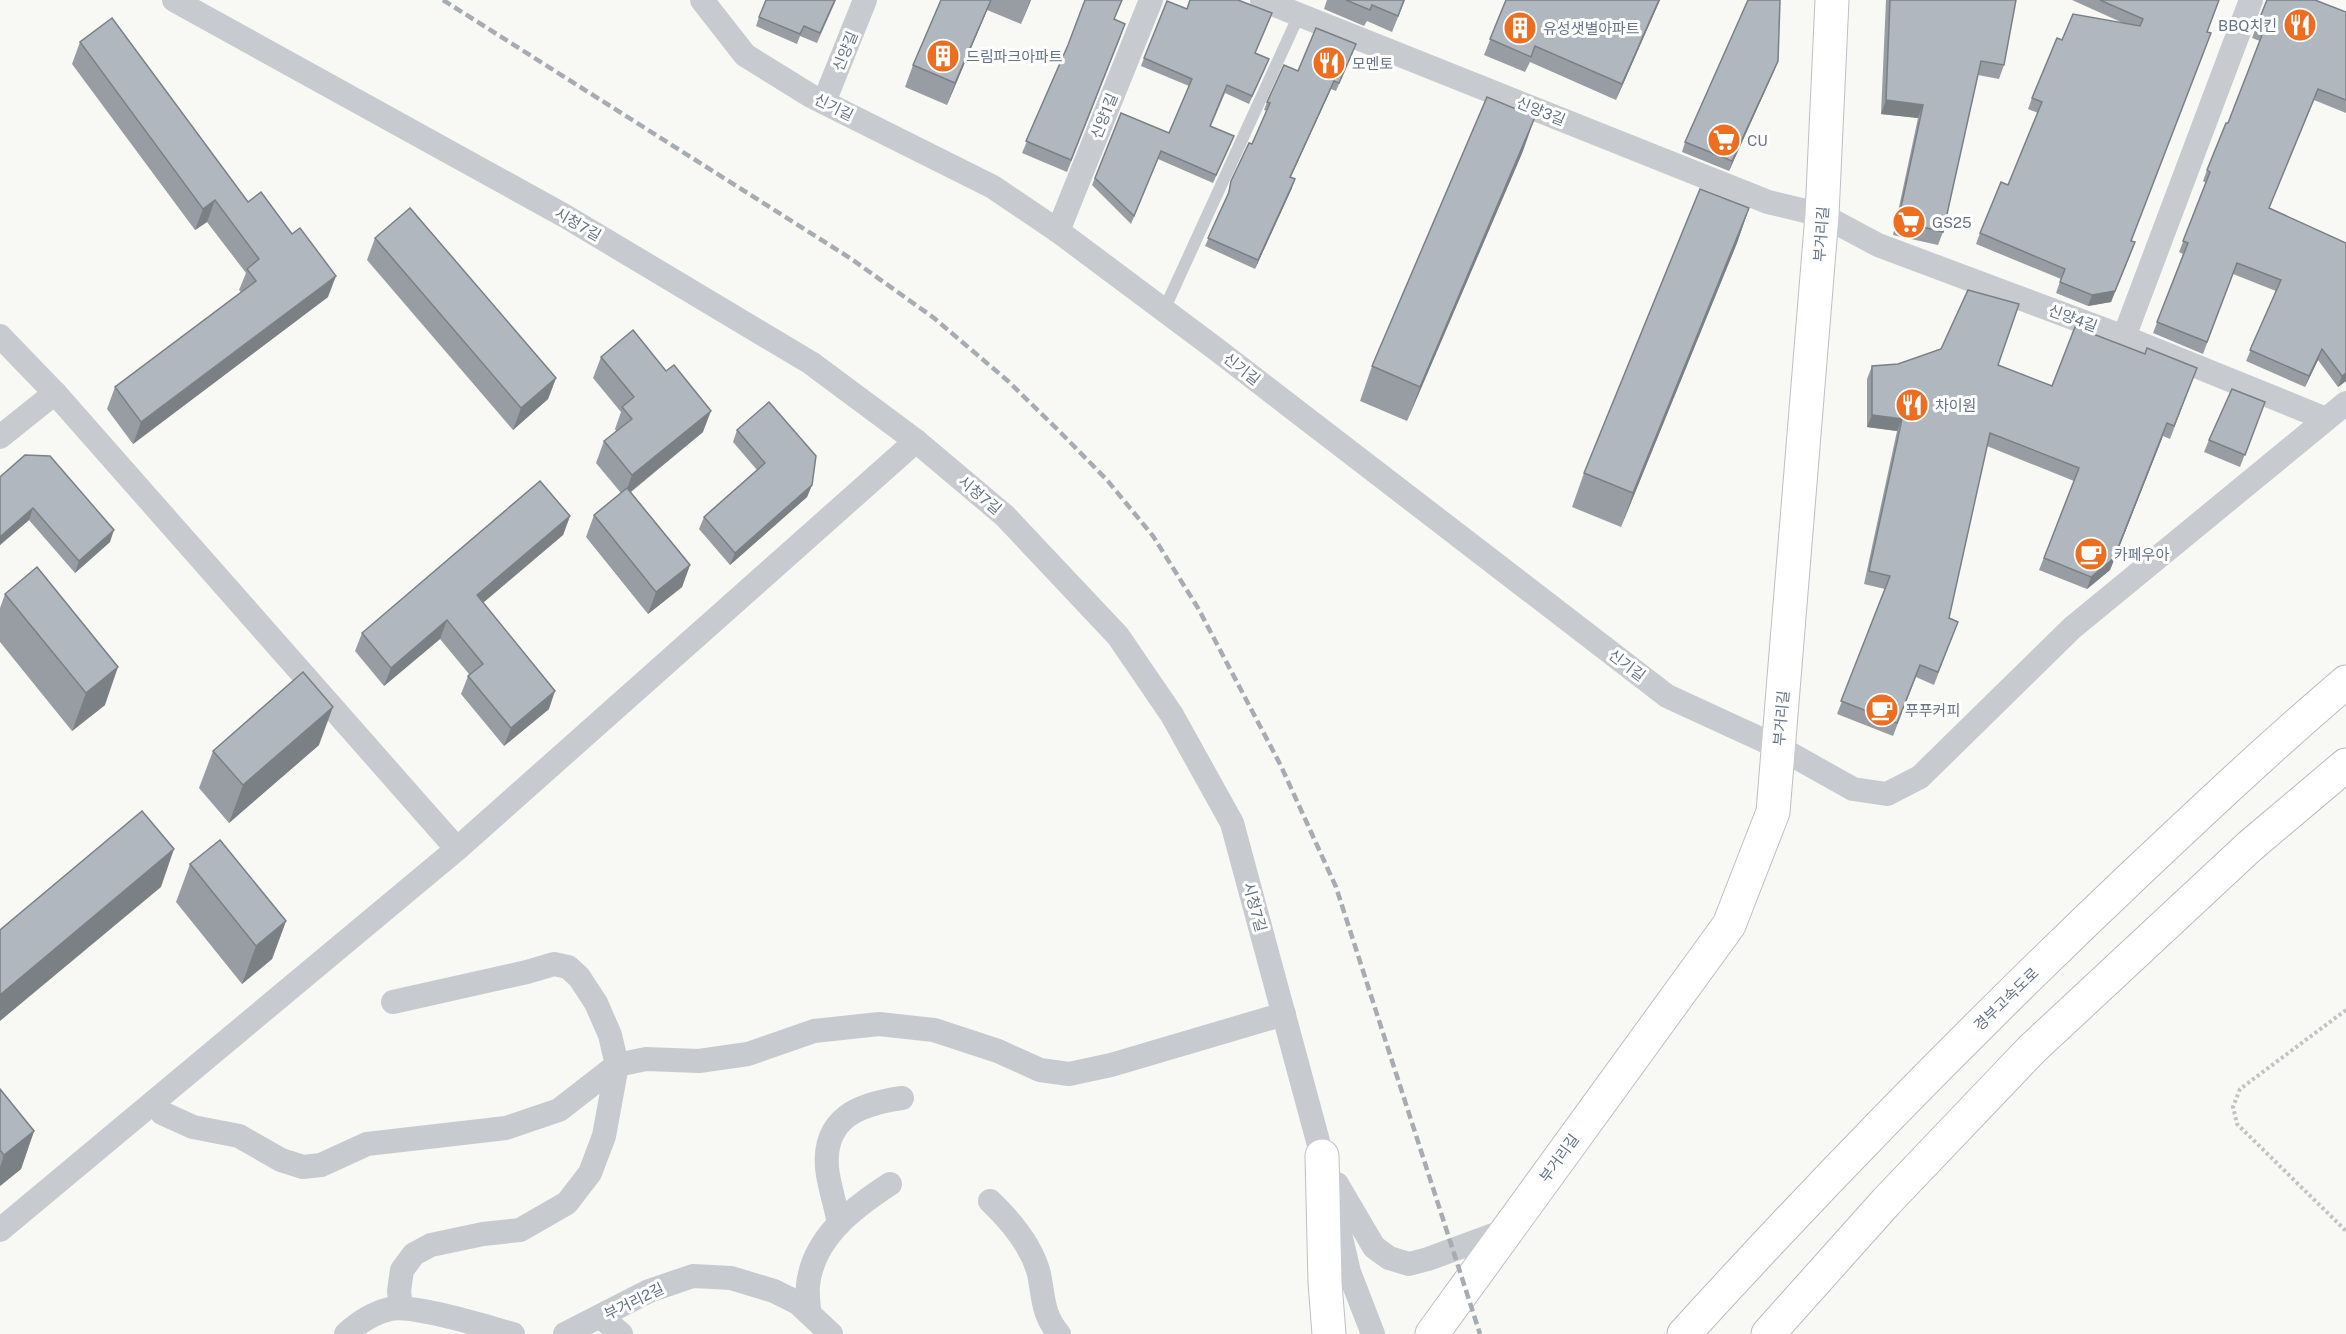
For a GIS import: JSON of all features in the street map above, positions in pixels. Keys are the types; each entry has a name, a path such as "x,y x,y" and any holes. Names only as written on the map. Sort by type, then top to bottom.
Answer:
{"main road":[{"name":"부거리길","path":"1432,1334 1729,925 1773,812 1822,215 1832,0"},
{"name":"경부고속도로","path":"1684,1334 1906,1097 2084,923 2256,761 2346,682"},
{"path":"1768,1334 1886,1202 2032,1049 2250,846 2346,765"},
{"path":"1322,1156 1325,1283 1329,1334"}],"street":[{"name":"시청7길","path":"174,0 575,222 811,363 916,441 1005,516 1118,636 1172,715 1232,823 1322,1156 1349,1272 1374,1334"},
{"name":"신기길","path":"702,0 745,55 824,102 993,187 1058,231 1667,696 1778,747 1853,789 1887,794 1920,777 2072,628 2346,404"},
{"name":"신양길","path":"824,102 865,0"},
{"name":"신양1길","path":"1058,231 1151,0"},
{"name":"신양3길","path":"1262,0 1768,202 1822,215"},
{"path":"2124,337 2251,0"},
{"name":"신양4길","path":"1822,215 1878,245 2124,337 2325,419"},
{"path":"0,336 55,393 457,849"},
{"path":"0,437 55,393"},
{"path":"0,1230 457,849 916,441"},
{"path":"393,1002 554,964 568,967 579,977 596,1004 610,1035 617,1065 604,1136 590,1173 567,1203 520,1230 483,1234 431,1245 414,1254 402,1270 399,1291 401,1308"},
{"path":"162,1113 194,1127 239,1136 281,1160 303,1167 312,1167 321,1166 367,1144 506,1128 559,1110 617,1065 646,1059 699,1060 748,1054 814,1031 879,1024 934,1030 998,1051 1040,1070 1069,1074 1111,1065 1284,1014"},
{"path":"839,1224 827,1170 827,1149 833,1131 849,1113 875,1102 902,1098"},
{"path":"1322,1156 1374,1247 1389,1258 1409,1264 1507,1230"},
{"path":"809,1313 808,1286 813,1261 826,1237 860,1203 890,1184"},
{"path":"990,1201 1005,1215 1028,1247 1038,1274 1043,1306 1052,1326 1059,1334"},
{"name":"부거리2길","path":"566,1334 649,1291 693,1276 731,1278 774,1291 798,1303 831,1334"},
{"path":"346,1334 360,1320 391,1309 401,1308 409,1308 466,1328 513,1334"},
{"path":"601,1317 621,1334"}],"lane":[{"path":"1164,310 1299,15"}],"path":[{"path":"2346,1010 2240,1089 2233,1107 2237,1124 2346,1231"}],"building":[{"path":"766,0 835,0 820,33 804,26 800,34 759,17"},
{"name":"드림파크아파트","path":"941,0 991,0 955,83 913,65"},
{"path":"1085,0 1122,0 1114,19 1125,24 1071,160 1026,141"},
{"path":"1190,0 1238,0 1272,13 1255,53 1269,59 1252,96 1227,85 1210,126 1234,136 1216,175 1161,151 1134,216 1095,178 1121,113 1169,133 1192,79 1144,58 1167,1 1187,9"},
{"path":"1346,0 1404,0 1398,16 1372,5 1370,10"},
{"path":"1506,0 1659,0 1622,84 1535,46 1531,57 1490,39"},
{"path":"1748,0 1780,0 1778,61 1732,161 1685,142"},
{"path":"1890,0 2016,0 2004,65 1981,61 1943,232 1898,221 1923,105 1886,100"},
{"path":"2100,0 2219,0 2207,32 2211,33 2131,241 2135,242 2115,291 2092,295 2060,282 2065,269 1980,233 2001,182 2008,185 2042,102 2032,98 2057,38 2062,40 2073,14 2140,26 2143,19"},
{"path":"2267,0 2315,0 2346,12 2346,100 2318,89 2269,208 2346,243 2346,373 2342,376 2322,349 2309,376 2250,350 2281,280 2237,263 2207,342 2157,322 2188,243 2183,241 2210,172 2207,170 2264,30 2256,27"},
{"path":"112,18 248,202 261,192 292,234 300,228 336,276 141,422 115,387 256,281 247,269 259,259 215,200 203,209 80,42"},
{"path":"1316,28 1356,44 1339,83 1334,81 1290,177 1295,179 1258,260 1208,238 1229,192 1231,181 1249,143 1252,144 1270,103 1267,102 1284,65 1298,71"},
{"path":"1487,97 1535,117 1420,387 1372,366"},
{"path":"1700,189 1749,208 1633,493 1584,473"},
{"path":"410,208 556,378 521,408 375,238"},
{"path":"1968,290 2019,304 1998,365 2052,386 2075,327 2145,354 2147,348 2197,368 2174,426 2167,423 2114,558 2091,577 2044,558 2079,468 1990,433 1949,618 1958,622 1938,672 1920,665 1897,723 1841,701 1890,576 1869,571 1902,419 1872,415 1872,366 1898,364 1941,349"},
{"path":"633,330 666,371 674,365 711,411 632,475 604,441 632,419 622,407 634,397 601,357"},
{"path":"2232,389 2265,402 2245,455 2209,440"},
{"path":"769,402 816,456 812,485 735,553 704,517 765,463 737,430"},
{"path":"25,455 50,456 114,530 79,561 33,508 0,537 0,477"},
{"path":"540,481 570,516 477,595 555,691 511,728 468,676 483,664 447,620 391,668 362,633"},
{"path":"627,488 690,565 656,592 594,515"},
{"path":"37,567 118,667 86,693 5,594"},
{"path":"303,672 333,707 243,785 213,751"},
{"path":"142,811 174,849 0,995 0,930"},
{"path":"220,840 286,921 256,946 190,864"},
{"path":"0,1089 34,1131 4,1155 0,1150"}],"railway":[{"path":"443,0 850,258 934,318 1008,381 1062,434 1107,480 1153,536 1198,608 1281,766 1336,887 1480,1334"}],"place":[{"name":"BBQ치킨","path":"2300,25"},
{"name":"유성샛별아파트","path":"1520,28"},
{"name":"드림파크아파트","path":"943,56"},
{"name":"모멘토","path":"1329,63"},
{"name":"CU","path":"1724,140"},
{"name":"GS25","path":"1909,222"},
{"name":"차이원","path":"1912,405"},
{"name":"카페우아","path":"2091,554"},
{"name":"푸푸커피","path":"1882,710"}]}
